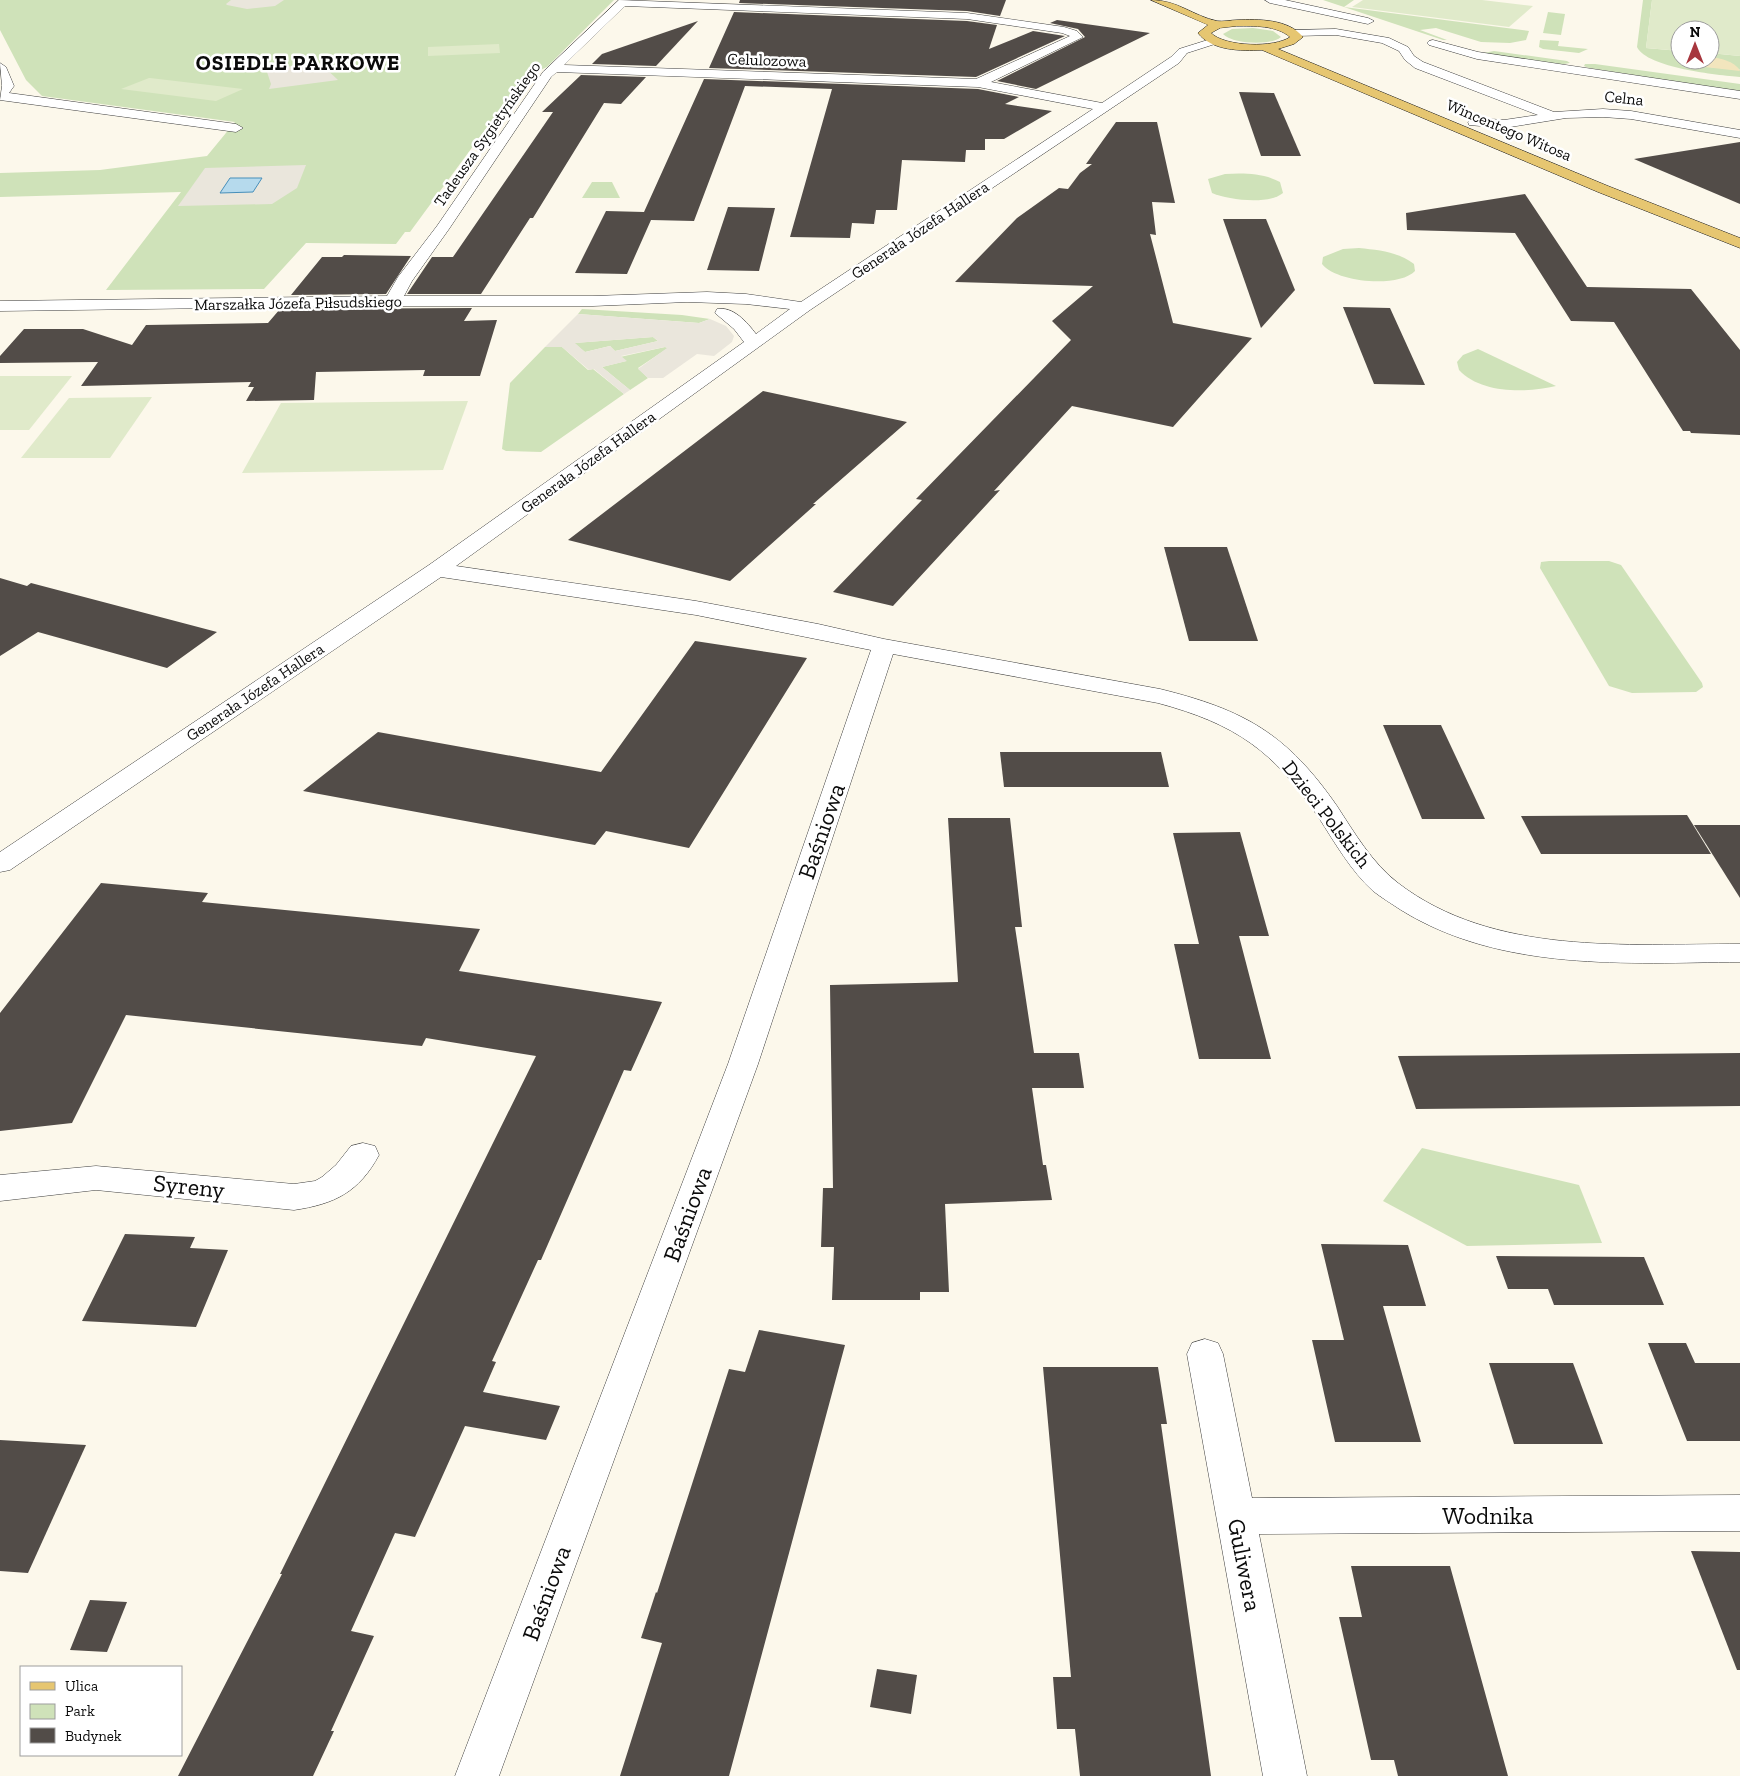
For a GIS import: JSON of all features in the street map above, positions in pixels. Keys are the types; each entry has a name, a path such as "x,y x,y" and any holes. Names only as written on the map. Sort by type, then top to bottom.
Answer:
{"main road":[{"path":"1156,0 1217,25"},
{"path":"1180,0 1237,23"},
{"path":"1237,23 1278,27 1295,33 1297,37 1294,41 1286,44 1264,47 1230,45 1214,41 1206,37 1204,32 1208,28 1217,25 1237,23"},
{"name":"Wincentego Witosa","path":"1286,44 1474,122"},
{"name":"Wincentego Witosa","path":"1264,47 1603,189 1740,243"},
{"name":"Wincentego Witosa","path":"1499,127 1599,173"},
{"path":"1617,180 1740,228"}],"street":[{"path":"1270,0 1380,24"},
{"name":"Celulozowa","path":"624,1 967,16 1064,30 1073,33 1077,38 978,83"},
{"name":"Tadeusza Sygietyńskiego","path":"393,301 404,280 442,229 547,75 624,1"},
{"path":"1295,33 1356,34 1385,40 1404,48 1409,58 1419,65 1553,116"},
{"name":"Generała Józefa Hallera","path":"0,864 437,570 804,307 1175,60 1183,51 1214,41"},
{"path":"1398,45 1424,42 1476,55 1740,95"},
{"name":"Generała Józefa Hallera","path":"1175,60 1230,45"},
{"path":"1449,49 1478,45 1497,46"},
{"path":"0,66 8,86 0,96"},
{"name":"Celulozowa","path":"555,68 978,83 1105,107"},
{"path":"0,96 236,128"},
{"name":"Celna","path":"1474,122 1499,127 1553,116 1580,113 1631,115 1740,134"},
{"name":"Marszałka Józefa Piłsudskiego","path":"0,306 393,301 597,302 649,297 736,297 804,307"},
{"name":"Marszałka Józefa Piłsudskiego","path":"597,302 642,308 723,313 764,312 804,307"},
{"path":"723,313 740,325 754,342"},
{"name":"Dzieci Polskich","path":"437,570 696,608 808,629 884,646 1160,696 1196,705 1220,715 1260,738 1290,763 1368,869 1388,889 1439,919 1502,941 1574,953 1740,953"},
{"name":"Baśniowa","path":"477,1776 743,1064 884,646"},
{"name":"Syreny","path":"0,1188 96,1178 301,1196 315,1195 331,1190 346,1176 363,1155"},
{"name":"Guliwera","path":"1205,1354 1286,1776"},
{"name":"Wodnika","path":"1236,1516 1740,1513"}],"green space":[{"path":"0,0 614,0 547,67 520,82 410,232 405,232 396,244 306,243 264,289 106,290 181,192 0,197 0,173 100,170 207,156 235,122 42,96 26,80 0,30"},
{"path":"1323,0 1354,0 1344,7"},
{"path":"1363,0 1482,0 1533,6 1509,27 1352,7"},
{"path":"1643,0 1652,0 1646,48 1670,50 1670,66 1643,54 1637,47"},
{"path":"1652,0 1740,0 1740,56 1720,54 1720,20 1670,20 1670,50 1646,48"},
{"path":"1344,7 1529,31 1526,40 1510,43 1481,42 1436,28 1420,30 1447,40 1443,40"},
{"path":"1548,12 1565,14 1561,35 1543,33"},
{"path":"1253,28 1273,31 1281,37 1269,42 1252,43 1234,40 1223,34 1232,29"},
{"path":"1540,40 1559,41 1558,46 1588,49 1579,53 1543,49 1539,47"},
{"path":"499,44 500,53 428,56 428,47"},
{"path":"1494,51 1567,61 1570,63 1557,65 1478,54"},
{"path":"1720,54 1740,56 1740,70 1731,63 1720,60"},
{"path":"1585,64 1740,84 1740,92 1589,68 1584,66"},
{"path":"1720,68 1740,70 1740,77 1690,70 1720,70"},
{"path":"149,78 243,89 216,101 121,89"},
{"path":"1225,174 1260,175 1274,179 1280,182 1283,193 1268,199 1248,200 1228,198 1212,193 1208,179"},
{"path":"592,182 612,182 620,198 582,198"},
{"path":"1359,248 1395,254 1414,264 1415,271 1396,280 1368,281 1341,276 1322,264 1323,257 1343,249"},
{"path":"582,309 682,315 710,319 699,323 578,314"},
{"path":"653,337 658,341 615,351 610,346 585,352 574,343"},
{"path":"545,347 562,347 588,370 593,369 624,394 541,452 506,451 502,449 510,383"},
{"path":"665,347 668,348 638,368 648,378 630,390 602,367 626,361 620,357"},
{"path":"1478,349 1556,386 1532,390 1505,390 1479,384 1459,370 1457,362 1463,355"},
{"path":"0,376 72,376 29,430 0,430"},
{"path":"152,397 110,458 21,458 69,398"},
{"path":"468,401 443,470 242,473 281,403"},
{"path":"1609,561 1621,565 1703,687 1696,692 1632,693 1609,686 1540,568 1541,562"},
{"path":"1422,1148 1579,1185 1602,1243 1467,1246 1383,1201"}],"sand":[{"path":"1720,59 1731,62 1740,71 1720,69"}],"shaded area":[{"path":"231,0 284,0 275,6 247,9 226,4"},
{"path":"320,63 338,80 269,89 271,84 266,69"},
{"path":"306,165 297,188 272,204 178,206 205,168"},
{"path":"578,314 699,323 710,319 726,326 734,336 732,342 714,356 697,354 663,378 648,378 638,369 667,348 621,356 627,361 602,367 630,390 624,394 594,369 589,370 562,347 545,347","holes":["653,337 658,341 615,351 610,346 585,352 575,343"]}],"water":[{"path":"230,178 262,178 253,192 220,193"}],"building":[{"path":"740,0 1006,0 1000,16 967,11 739,3"},
{"path":"734,12 967,21 997,25 989,49 1033,31 1065,36 976,77 709,68"},
{"path":"1057,20 1150,33 1036,89 997,81 1085,37 1078,29 1050,23"},
{"path":"698,21 656,66 592,64 602,54"},
{"path":"581,75 646,77 621,104 604,103 533,218 530,218 481,294 407,294 432,257 453,257 553,112 542,112"},
{"path":"704,79 978,89 1019,97 1005,104 1052,111 1004,139 985,139 985,150 966,150 965,162 902,160 897,210 876,210 874,224 852,223 850,238 790,237 832,89 745,86 694,221 651,220 627,274 575,273 606,211 644,212"},
{"path":"1239,92 1274,93 1301,156 1261,156"},
{"path":"1116,122 1157,122 1175,203 1152,202 1156,235 1150,234 1173,323 1252,338 1173,427 1072,406 994,491 1000,490 893,606 833,592 922,500 916,499 1071,340 1052,321 1093,286 955,282 1017,218 1059,188 1068,189 1080,173 1092,164 1086,164"},
{"path":"1740,142 1740,204 1634,159"},
{"path":"1525,194 1587,287 1691,289 1740,350 1740,435 1683,431 1614,322 1571,321 1515,233 1407,230 1406,213"},
{"path":"728,207 775,208 759,271 707,270"},
{"path":"1223,219 1266,219 1295,290 1261,328"},
{"path":"344,255 411,256 386,294 291,295 322,257 342,257"},
{"path":"1343,307 1390,308 1425,385 1374,384"},
{"path":"472,308 464,321 497,320 480,376 423,376 425,370 316,372 314,400 246,401 254,387 248,387 251,382 81,386 98,362 0,363 0,356 24,329 83,329 132,345 146,325 268,323 280,309"},
{"path":"763,391 907,422 813,504 816,504 730,581 568,540"},
{"path":"1164,547 1227,547 1258,641 1189,641"},
{"path":"0,578 27,586 31,583 217,632 167,668 38,632 0,656"},
{"path":"695,641 807,658 689,848 606,831 595,845 303,791 378,732 601,772"},
{"path":"1383,725 1441,725 1485,819 1422,819"},
{"path":"1000,752 1161,752 1169,787 1004,787"},
{"path":"1687,815 1711,854 1541,854 1521,816"},
{"path":"948,818 1010,818 1022,927 1015,927 1034,1053 1079,1053 1084,1088 1032,1088 1043,1165 1046,1165 1052,1200 945,1204 949,1292 920,1292 920,1300 832,1300 834,1247 821,1247 823,1188 833,1188 830,985 958,982"},
{"path":"1694,825 1740,825 1740,898"},
{"path":"1240,832 1269,936 1239,936 1271,1059 1199,1059 1174,944 1199,944 1173,833"},
{"path":"101,883 208,893 202,902 480,929 459,971 662,1002 631,1071 624,1070 541,1260 538,1260 492,1361 496,1362 483,1392 560,1406 546,1440 465,1426 415,1537 395,1533 351,1631 374,1636 313,1776 178,1776 282,1574 280,1574 536,1056 426,1038 422,1046 126,1015 72,1123 0,1131 0,1013"},
{"path":"1740,1053 1740,1106 1416,1109 1398,1056"},
{"path":"125,1234 195,1237 190,1248 228,1250 196,1327 82,1321"},
{"path":"1321,1244 1408,1245 1426,1306 1383,1306 1421,1442 1335,1442 1312,1340 1344,1340"},
{"path":"1496,1256 1644,1257 1664,1305 1554,1305 1548,1289 1508,1289"},
{"path":"759,1330 845,1345 729,1776 620,1776 662,1643 641,1638 729,1369 745,1372"},
{"path":"1648,1343 1686,1343 1695,1363 1740,1363 1740,1441 1687,1441"},
{"path":"1489,1363 1573,1363 1603,1444 1514,1444"},
{"path":"1043,1367 1158,1367 1167,1424 1161,1424 1211,1776 1080,1776 1075,1729 1057,1729 1053,1677 1071,1677"},
{"path":"0,1440 86,1445 28,1573 0,1571"},
{"path":"1691,1551 1740,1552 1740,1670 1737,1670"},
{"path":"1351,1566 1450,1566 1508,1776 1398,1776 1394,1760 1371,1760 1339,1617 1362,1617"},
{"path":"90,1600 127,1602 107,1652 70,1650"},
{"path":"877,1669 917,1675 911,1714 870,1707"}],"district":[{"name":"OSIEDLE PARKOWE","path":"298,62"}]}
